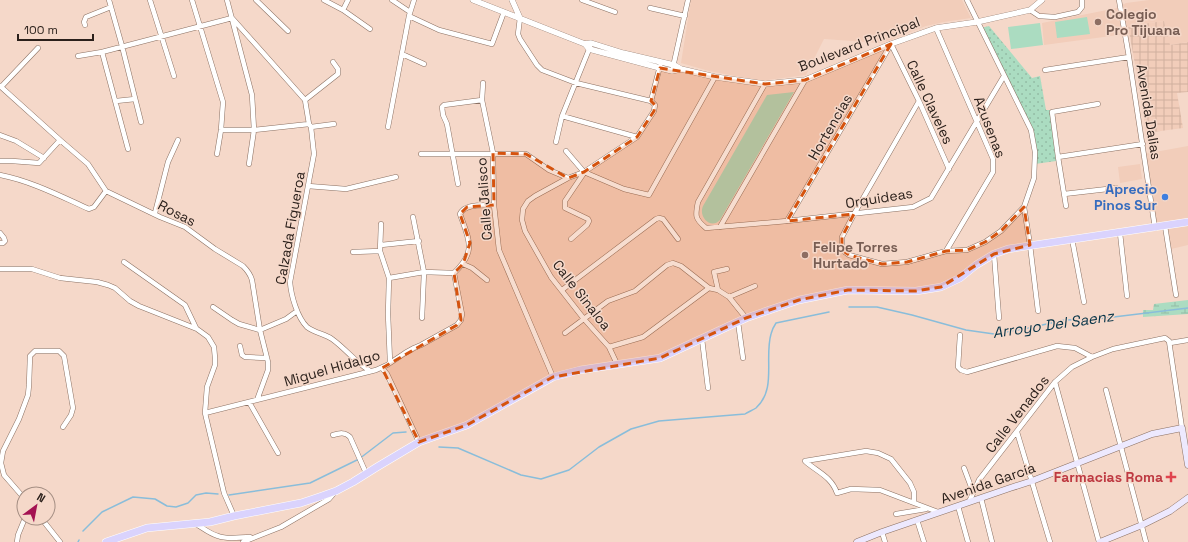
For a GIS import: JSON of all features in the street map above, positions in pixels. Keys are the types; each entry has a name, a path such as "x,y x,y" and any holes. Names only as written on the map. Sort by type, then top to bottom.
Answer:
{"main road":[{"path":"106,542 147,528 210,522 301,503 336,491 419,442 467,425 553,377 580,370 660,358 746,318 799,300 848,290 916,292 941,287 960,278 976,265 994,254 1008,249 1188,222"},
{"path":"1182,428 1188,465"},
{"name":"Avenida García","path":"857,542 938,512 1032,481 1152,434 1182,428"},
{"path":"1100,542 1142,525 1170,511 1188,498"}],"street":[{"path":"109,0 141,122"},
{"path":"150,0 174,76"},
{"path":"192,0 223,102 221,130 217,154"},
{"path":"227,0 252,95 254,130 249,164"},
{"path":"256,0 288,31"},
{"path":"324,0 343,10 370,29"},
{"path":"343,10 348,0"},
{"path":"392,0 409,14 439,30 492,44 504,12"},
{"path":"388,127 409,14 414,0"},
{"name":"Boulevard Principal","path":"473,0 589,45 623,53 660,66 765,84 806,80 891,44 936,28 977,22 1030,10 1042,0"},
{"path":"512,0 520,18 518,34 520,39 542,70 576,83 651,101 655,105 654,112 637,137 562,116"},
{"path":"582,0 615,12"},
{"path":"673,68 688,0"},
{"path":"919,101 842,237 842,250 849,255 882,264 907,262 946,251 967,250 985,242 1001,231 1024,207 1034,178 1034,152 1031,130 966,0"},
{"path":"1030,10 1039,16 1055,17 1078,12 1082,7 1082,0"},
{"name":"Avenida Dalias","path":"1119,0 1155,228"},
{"path":"85,25 84,22 86,17 111,7"},
{"path":"650,8 685,16"},
{"path":"78,56 102,52 232,18"},
{"path":"232,18 305,100 338,74 338,69 333,62"},
{"name":"Azusenas","path":"936,28 977,120 993,159 994,166 993,172 946,251"},
{"name":"Calle Claveles","path":"891,44 919,101 948,169"},
{"name":"Hortencias","path":"787,221 891,44"},
{"path":"556,142 562,116 576,83 589,45"},
{"path":"0,174 46,189 89,209 94,207 106,191 88,164 1,86 38,48"},
{"path":"102,52 128,149"},
{"path":"402,54 424,64"},
{"path":"1045,70 1129,56"},
{"path":"651,101 660,66"},
{"path":"566,150 584,172 624,189 649,195 715,76"},
{"name":"Orquideas","path":"765,84 698,202 696,214 698,221 706,228 914,207 931,198 1004,76"},
{"path":"720,227 806,80"},
{"name":"Calle Jalisco","path":"483,82 482,100 492,153 494,206 499,250 553,377"},
{"path":"116,101 135,98"},
{"name":"Calzada Figueroa","path":"305,100 314,154 290,282 290,292 297,311 307,326 331,338 357,363 370,371"},
{"path":"458,184 447,124 443,115 442,107 444,105 482,100"},
{"path":"1066,206 1052,112 1098,104"},
{"path":"221,130 254,130 334,124"},
{"path":"0,135 16,141 44,158"},
{"name":"Calle Sinaloa","path":"617,364 609,347 584,319 551,277 525,231 522,220 523,209 528,201 568,178 584,172 637,137"},
{"path":"0,161 39,164 60,140"},
{"path":"155,213 168,162 178,140"},
{"path":"1058,157 1142,144"},
{"path":"421,154 526,154 549,170 568,178"},
{"path":"571,239 587,225 589,221 588,219 565,208 564,205 565,201 584,172"},
{"path":"308,186 346,189 396,177"},
{"path":"1064,194 1116,188"},
{"name":"Rosas","path":"106,191 185,227 250,273 260,330 267,358 268,370 257,400"},
{"path":"389,278 424,272 454,273 463,264 468,253 470,243 460,214 462,210 467,207 494,206"},
{"path":"1024,207 1038,311"},
{"path":"414,217 424,272 422,318"},
{"path":"562,290 656,219 659,218 663,220 678,238"},
{"path":"381,224 380,251 389,278 388,314 390,362"},
{"path":"1165,226 1176,295"},
{"path":"0,233 5,241 0,243"},
{"path":"1120,233 1127,296"},
{"path":"1072,239 1084,302"},
{"path":"381,245 419,241"},
{"path":"353,252 380,251"},
{"path":"994,254 999,318"},
{"path":"124,262 185,305 197,329"},
{"path":"463,264 472,268 487,280"},
{"path":"565,333 608,301 635,291 667,265 673,264 681,266 709,288 718,290 729,297 746,318"},
{"path":"718,290 714,272 727,268"},
{"path":"0,270 32,269 60,278 97,282 108,285 115,288 130,301 139,306 197,329 208,338 214,347 215,365 207,387 205,413 224,493 234,516"},
{"name":"Miguel Hidalgo","path":"205,413 382,368 414,348 457,325 461,320 462,314 454,273"},
{"path":"729,297 755,286"},
{"path":"609,347 643,336 709,288"},
{"path":"213,307 239,324 260,330 286,319 297,311"},
{"path":"738,322 743,358"},
{"path":"960,335 958,368 967,372 1057,346 1075,348 1092,357"},
{"name":"Calle Venados","path":"969,502 979,480 1055,382 1072,367 1113,349 1164,338 1168,341 1188,340"},
{"path":"702,339 708,388"},
{"path":"1168,341 1182,428"},
{"path":"240,346 242,355 245,357 267,358"},
{"path":"16,489 4,475 1,463 4,451 28,395 30,356 35,352 59,351 64,356 73,408 71,415 62,427"},
{"path":"382,368 387,374 419,442"},
{"path":"1055,382 1100,542"},
{"path":"1106,390 1146,542"},
{"path":"249,402 278,453"},
{"path":"1017,432 1050,542"},
{"path":"333,435 342,433 348,434 366,473"},
{"path":"914,502 914,492 910,483 891,459 878,453 866,451 805,460 809,465 827,477 837,493 851,489 880,490 938,512"},
{"path":"964,468 973,492"},
{"path":"243,542 281,527 329,499 336,491"},
{"path":"981,498 992,542"},
{"path":"958,506 968,542"},
{"path":"896,514 927,508"},
{"path":"917,520 924,542"},
{"path":"196,524 220,537 255,537"},
{"path":"17,542 22,526"},
{"path":"47,526 60,542"},
{"path":"882,532 885,542"}],"highlighted area":[{"path":"891,44 787,221 854,214 842,237 842,250 849,255 882,264 907,262 946,251 967,250 985,242 1001,231 1024,207 1030,245 994,254 941,287 916,291 848,290 799,300 746,318 660,358 553,377 467,425 419,442 382,368 457,325 461,320 454,273 463,264 470,243 460,214 467,207 494,205 493,153 526,154 568,178 584,172 637,137 654,111 655,105 651,101 660,68 765,84 805,80"}],"shaded area":[{"path":"691,0 962,0 971,18 926,26 880,43 824,39 806,75 761,81 709,71 681,63"},
{"name":"Colegio Pro Tijuana","path":"1149,0 1188,0 1188,42 1169,45 1164,21 1128,26 1126,27 1126,34 1044,45 1042,23 1122,7 1122,5 1126,3"},
{"path":"1164,21 1170,45 1188,42 1188,92 1177,93 1183,128 1146,133 1128,26"},
{"path":"1188,146 1188,245 1171,249 1166,227 1156,229 1144,154"},
{"path":"1140,164 1142,179 1120,183 1118,167"}],"green space":[{"path":"1087,17 1090,34 1057,38 1055,22"},
{"path":"1040,23 1043,45 1011,49 1008,27"},
{"path":"989,26 1032,78 1040,76 1046,110 1050,110 1056,161 1035,164 1031,131 981,28"},
{"path":"794,92 720,220 713,224 709,223 702,214 703,206 767,95"},
{"path":"1188,300 1188,314 1143,317 1143,310 1153,310 1154,304"}],"waterway":[{"name":"Arroyo Del Saenz","path":"849,307 877,307 966,330 994,334 1065,320 1097,319 1188,308"},
{"name":"Arroyo Del Saenz","path":"439,447 458,448 521,475 541,479 569,470 599,447 631,429 659,421 745,414 756,408 766,392 769,373 769,343 771,333 776,323 829,312"},
{"name":"Arroyo Del Saenz","path":"229,495 310,483 359,459 393,433 406,432"},
{"name":"Arroyo Del Saenz","path":"83,531 102,512 133,497 155,499 167,506 176,507 188,503 196,495 206,493 218,494"}],"place":[{"name":"Colegio Pro Tijuana","path":"1098,22"},
{"name":"Aprecio Pinos Sur","path":"1165,197"},
{"name":"Felipe Torres Hurtado","path":"805,255"},
{"name":"Farmacias Roma","path":"1171,477"}]}
